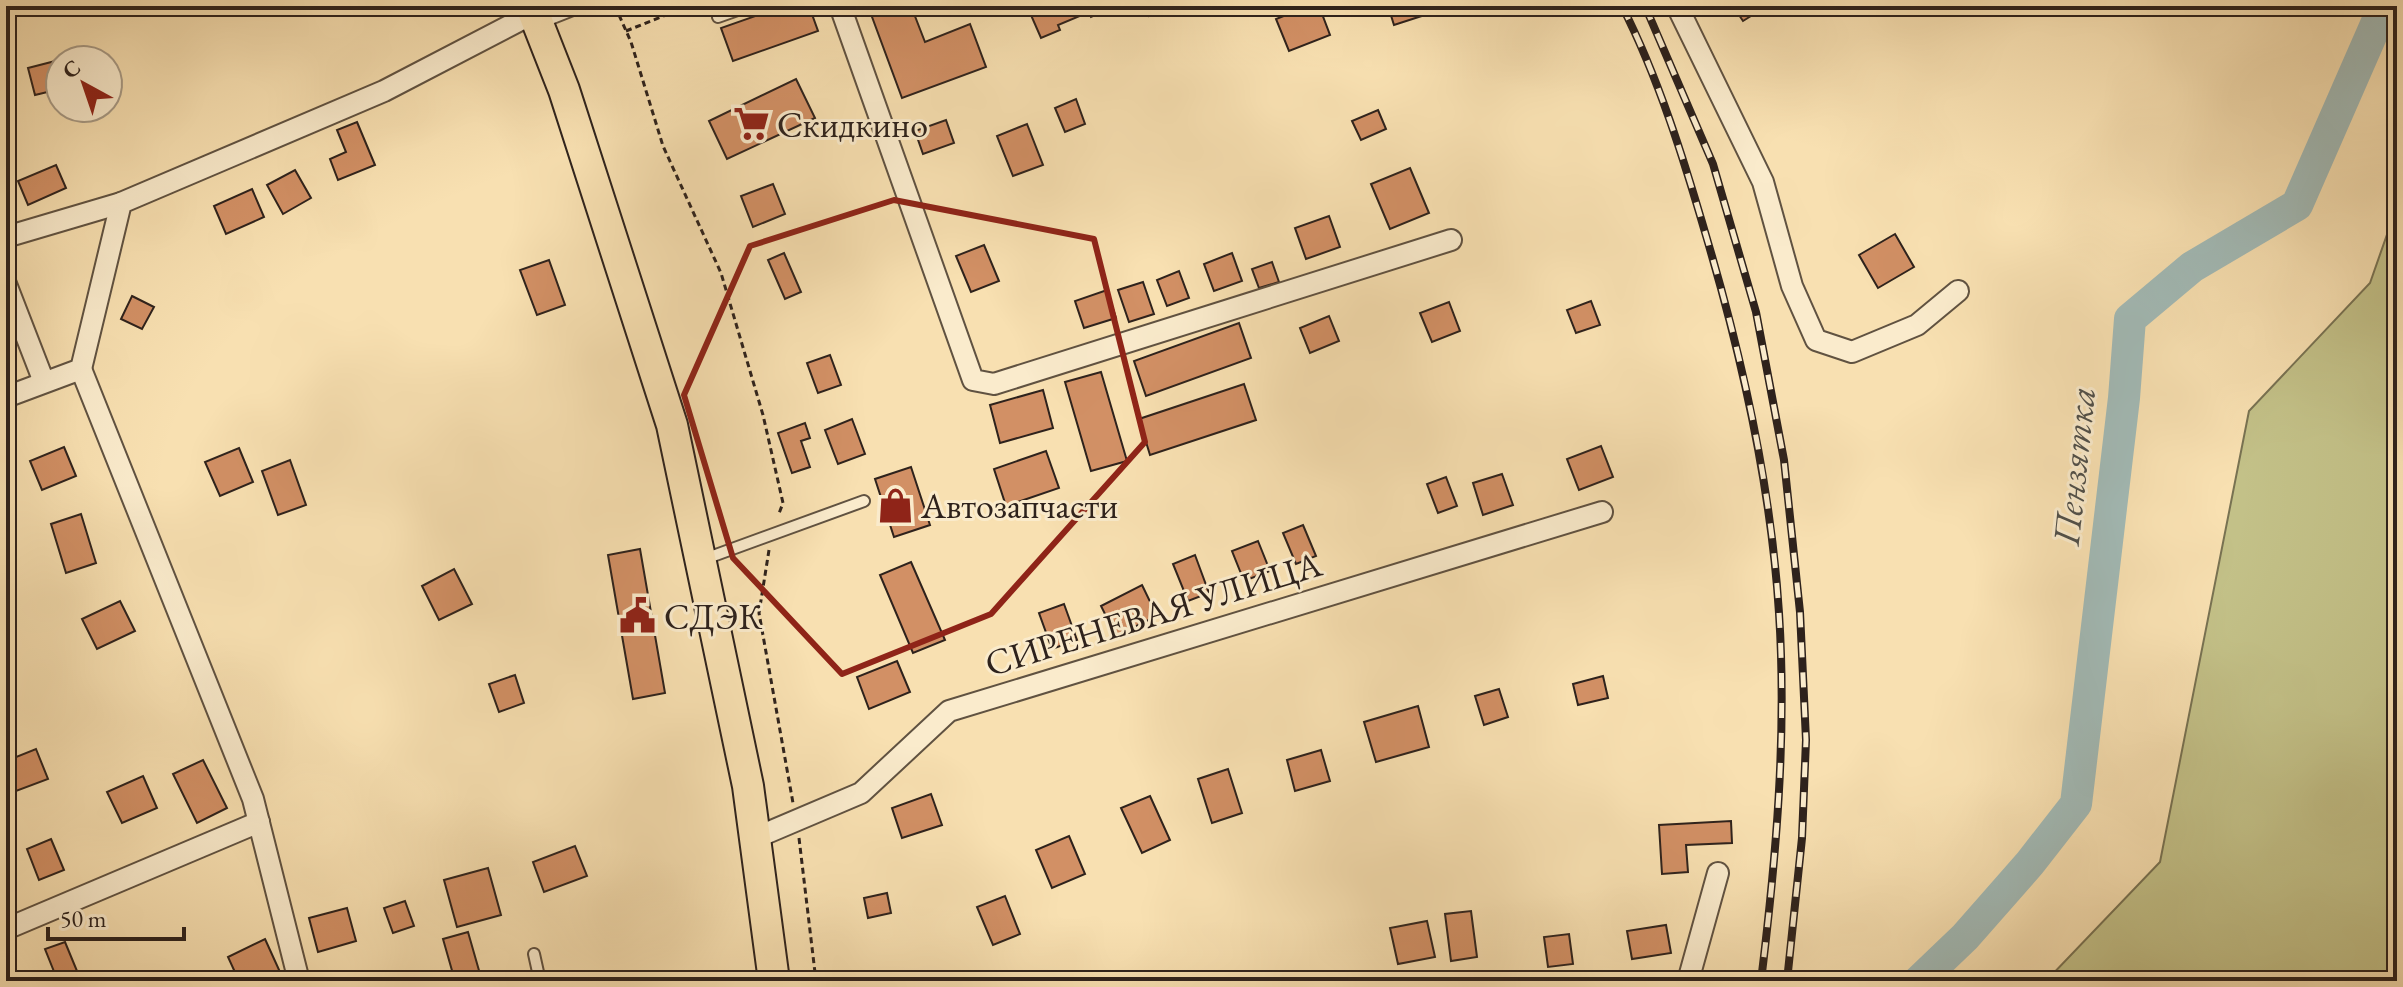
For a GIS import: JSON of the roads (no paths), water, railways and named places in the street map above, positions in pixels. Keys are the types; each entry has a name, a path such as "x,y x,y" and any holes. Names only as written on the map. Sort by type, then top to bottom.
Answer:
{"main road":[{"path":"534,14 564,90 672,425 748,786 774,981"}],"street":[{"path":"840,6 973,380 994,384 1451,240"},
{"path":"1677,6 1763,182 1792,286 1816,340 1852,352 1917,325 1958,291"},
{"path":"6,237 121,203 384,91 534,14"},
{"path":"121,203 81,369 253,799 299,981"},
{"path":"6,284 44,382"},
{"path":"6,397 81,369"},
{"name":"СИРЕНЕВАЯ УЛИЦА","path":"755,838 861,793 949,711 1602,512"},
{"path":"6,929 259,822"},
{"path":"1688,981 1718,873"}],"lane":[{"path":"534,14 583,6"},
{"path":"718,17 749,6"},
{"path":"700,560 864,501"},
{"path":"534,954 540,981"}],"waterway":[{"name":"Пензятка","path":"1919,981 1965,937 2030,863 2076,804 2124,398 2130,319 2192,267 2297,205 2384,6"}],"railway":[{"path":"1622,6 1659,91 1707,239 1754,424 1769,518 1779,613 1782,705 1775,843 1761,981"},
{"path":"1645,6 1713,164 1756,312 1784,460 1800,612 1806,740 1802,838 1787,981"}],"place":[{"name":"Скидкино","path":"751,124"},
{"name":"Автозапчасти","path":"895,505"},
{"name":"СДЭК","path":"638,616"}]}
